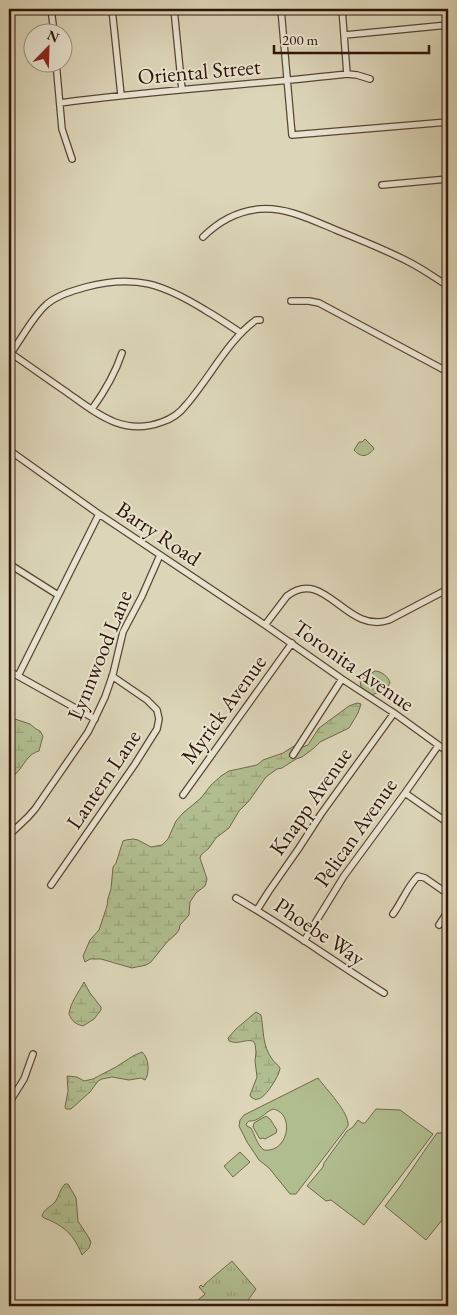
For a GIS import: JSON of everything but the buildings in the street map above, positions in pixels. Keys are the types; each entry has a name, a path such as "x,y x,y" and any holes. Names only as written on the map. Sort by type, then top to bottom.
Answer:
{"street":[{"path":"51,9 53,22"},
{"path":"112,9 121,95"},
{"path":"174,9 182,90"},
{"path":"281,9 292,136 448,122"},
{"path":"342,9 348,74"},
{"path":"345,35 448,25"},
{"path":"57,72 62,128 72,159"},
{"name":"Oriental Street","path":"60,102 348,74 370,79"},
{"path":"382,185 448,179"},
{"path":"203,237 213,227 241,212 260,209 288,211 393,254 448,286"},
{"path":"241,333 171,290 142,282 116,281 72,291 46,305 10,352 109,420 127,426 144,427 172,418 185,407 241,333 256,320 260,320"},
{"path":"291,301 309,301 319,304 448,372"},
{"path":"92,410 108,385 118,366 122,353"},
{"name":"Barry Road","path":"9,450 99,514 265,624"},
{"path":"18,676 99,514"},
{"name":"Lynnwood Lane","path":"9,835 35,809 88,732 105,697 123,632 160,555"},
{"path":"9,564 58,595"},
{"path":"265,624 284,599 292,592 304,589 314,589 325,595 359,619 382,623 448,589"},
{"name":"Toronita Avenue","path":"265,624 448,752"},
{"name":"Myrick Avenue","path":"183,795 292,643"},
{"path":"9,671 95,718"},
{"name":"Lantern Lane","path":"51,885 135,764 158,727 158,715 154,707 112,676"},
{"path":"293,755 342,679"},
{"name":"Knapp Avenue","path":"257,910 321,814 394,713"},
{"name":"Pelican Avenue","path":"304,940 344,876 438,746"},
{"path":"405,793 448,822"},
{"path":"393,914 418,876 425,878 448,894"},
{"name":"Phoebe Way","path":"236,898 384,993"},
{"path":"439,925 448,911"},
{"path":"9,1102 24,1079 33,1054"}],"green space":[{"path":"365,439 374,449 369,454 362,455 354,450 359,442"},
{"path":"375,671 384,675 390,683 386,689 372,695 361,687 360,680"},
{"path":"357,703 361,704 349,728 320,742 302,757 277,769 266,777 249,801 239,811 229,828 216,838 201,855 200,858 207,879 205,886 196,893 190,902 189,915 180,925 179,930 151,962 132,968 101,959 90,959 85,962 83,956 90,940 99,930 107,906 113,867 123,841 138,840 151,847 162,845 168,839 176,821 221,776 229,771 257,765 263,760 283,753 294,746 300,748 308,745 319,728 349,706"},
{"path":"9,717 30,724 40,731 43,736 39,751 28,758 9,782"},
{"path":"84,982 101,1007 101,1010 94,1019 83,1026 74,1022 69,1014"},
{"path":"256,1012 261,1015 266,1048 280,1068 265,1095 254,1099 250,1095 257,1077 255,1044 253,1041 232,1042 228,1038"},
{"path":"142,1052 148,1066 148,1074 145,1080 141,1078 129,1080 112,1077 102,1079 71,1109 66,1109 67,1076 77,1077 84,1081 93,1079"},
{"path":"318,1078 337,1101 348,1121 348,1126 296,1194 290,1194 269,1168 259,1160 247,1142 239,1126 240,1120 244,1115","holes":["273,1109 280,1112 286,1125 284,1139 272,1149 264,1150 258,1143 251,1128 246,1124"]},
{"path":"376,1109 400,1110 433,1134 364,1225 331,1200 326,1201 307,1186 323,1167 347,1131 358,1120 365,1123"},
{"path":"266,1116 277,1130 276,1133 265,1139 260,1139 253,1127 254,1123"},
{"path":"437,1133 445,1133 448,1138 448,1221 442,1220 426,1240 385,1206"},
{"path":"240,1152 250,1162 233,1177 224,1166"},
{"path":"65,1184 68,1184 76,1198 78,1221 91,1242 89,1248 82,1255 76,1242 68,1232 58,1224 42,1216 45,1210 56,1201"},
{"path":"232,1261 256,1289 244,1306 191,1306 205,1294 199,1287 201,1285 203,1287"}]}
